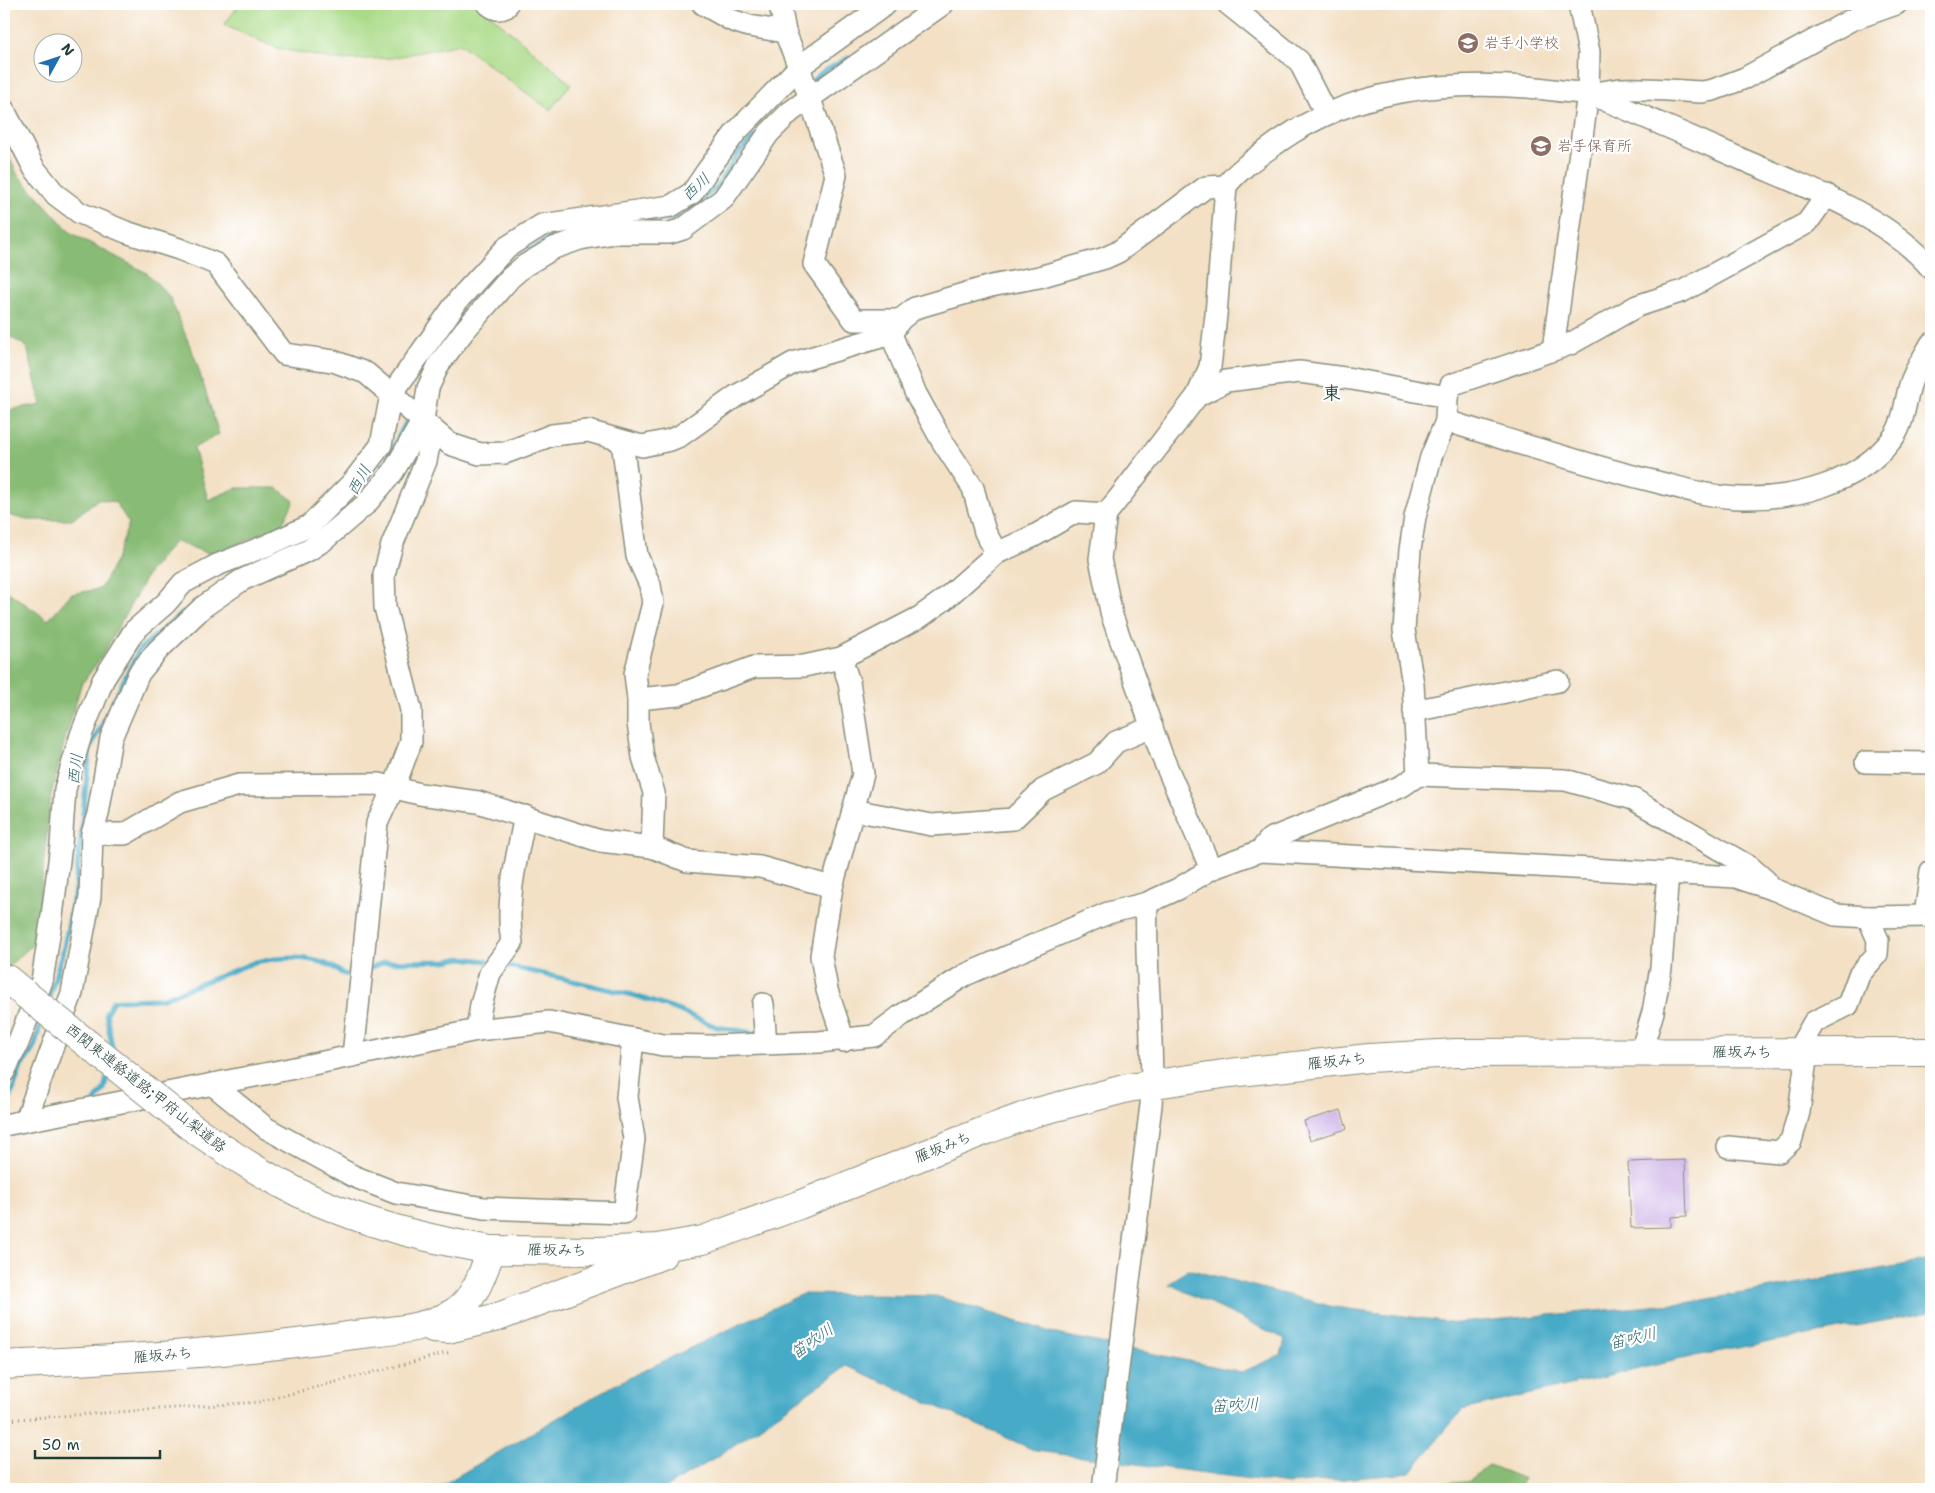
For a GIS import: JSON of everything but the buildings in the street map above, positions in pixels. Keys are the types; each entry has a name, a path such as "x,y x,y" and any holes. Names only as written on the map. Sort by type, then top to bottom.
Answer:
{"highway":[{"name":"西関東連絡道路;甲府山梨道路","path":"7,979 190,1126 236,1158 285,1186 334,1209 387,1227 442,1241 491,1250"},
{"name":"雁坂みち","path":"4,1365 108,1360 246,1348 336,1338 413,1326 439,1319 454,1312 471,1296 480,1280 491,1250 598,1251 656,1248 703,1240 808,1202 958,1141 1034,1114 1083,1099 1151,1094 1230,1073 1369,1058 1456,1053 1931,1052"},
{"path":"413,1326 448,1329 498,1317 703,1240"}],"street":[{"path":"488,4 500,10 506,7 507,4"},
{"path":"703,4 740,23 784,32"},
{"path":"780,4 784,32 799,67 836,175 814,264 854,320 895,327"},
{"path":"4,1072 11,1042 42,981 61,845 65,789 81,735 103,680 134,631 166,602 183,583 217,565 309,526 352,483 380,445 391,395 459,299 508,247 542,224 671,206 692,193 706,171 736,132 799,67 886,4"},
{"path":"353,1056 377,823 394,787 411,742 411,710 385,607 384,574 392,545 426,461 428,388 440,364 464,331 510,278 524,266 554,248 580,239 614,233 670,233 683,230 723,199 769,133 790,112 810,100 943,4"},
{"path":"1228,4 1299,61 1326,114"},
{"path":"1553,350 1588,93 1589,52 1579,4"},
{"path":"1211,869 1162,756 1112,616 1100,559 1106,514 1197,396 1210,367 1226,186 1235,173 1294,132 1326,114 1388,93 1415,88 1443,87 1527,87 1588,93 1623,89 1694,92 1713,90 1745,78 1852,20 1896,4"},
{"path":"1588,93 1827,196 1871,220 1912,249 1931,268"},
{"path":"4,110 34,168 56,194 80,213 126,232 179,249 216,264 284,354 333,361 366,373 450,444 480,454 505,453 552,435 588,431 642,446 670,440 680,436 736,396 793,363 895,327 915,308 991,286 1039,277 1104,258 1118,252 1206,188 1226,186"},
{"path":"1418,775 1413,684 1404,630 1410,550 1415,517 1431,457 1446,421 1447,397 1451,385 1570,344 1637,306 1683,291 1807,222 1827,196"},
{"path":"895,327 920,402 942,442 973,488 985,532 997,553"},
{"path":"1446,421 1604,470 1706,494 1742,498 1790,495 1826,485 1857,469 1879,453 1894,437 1904,414 1910,383 1931,344"},
{"path":"1197,396 1226,381 1299,372 1352,379 1447,397"},
{"path":"4,1140 15,1123 72,993 90,897 92,834 98,814 111,738 138,674 158,650 204,607 242,580 309,550 366,504 393,472 428,424"},
{"path":"622,440 637,556 650,585 653,603 635,674 638,723 643,757 654,793 652,847"},
{"path":"638,699 678,695 754,667 804,666 841,658 920,617 945,599 997,553 1034,536 1076,512 1106,514"},
{"path":"183,583 204,607"},
{"path":"841,658 850,682 863,774 832,887 821,956 827,990 844,1041"},
{"path":"1414,712 1558,681"},
{"path":"853,810 932,825 1013,819 1044,790 1097,763 1116,742 1152,728"},
{"path":"1866,762 1931,763"},
{"path":"1260,851 1270,839 1402,786 1418,775 1565,780 1634,799 1750,867 1776,890"},
{"path":"92,834 125,834 180,802 239,786 379,784 420,794 478,802 600,841 652,847 687,861 760,867 832,887"},
{"path":"476,1030 490,973 512,943 508,923 513,874 525,816"},
{"path":"15,1123 476,1030 549,1022 663,1045 711,1046 844,1041 874,1036 902,1015 965,975 1108,913 1147,902 1178,889 1211,869 1260,851 1736,876 1776,890 1835,915 1868,918 1928,916 1931,871"},
{"path":"1641,1052 1653,1012 1661,968 1668,872"},
{"path":"1103,1489 1151,1094 1153,1065 1146,929 1147,902"},
{"path":"1728,1147 1779,1152 1792,1141 1799,1112 1802,1052 1814,1022 1848,1005 1859,975 1877,954 1878,940 1868,918"},
{"path":"763,1004 766,1044"},
{"path":"212,1084 266,1128 354,1176 396,1193 484,1208 624,1213 634,1139 627,1097 633,1039"}],"path":[{"path":"4,1420 259,1402 452,1352"}],"green space":[{"path":"240,4 478,4 571,84 550,110 460,44 391,58 336,60 276,48 224,25"},
{"path":"4,145 17,174 71,233 147,273 169,296 195,358 219,434 194,448 208,500 236,488 277,488 294,501 282,525 212,555 175,541 149,572 102,656 81,685 51,795 40,898 38,940 4,970 4,589 48,620 71,594 100,589 116,560 129,523 115,502 98,499 72,520 27,520 4,514 4,411 41,404 27,347 4,333"},
{"path":"1489,1465 1524,1479 1517,1489 1403,1489 1427,1484 1466,1482"}],"water":[{"name":"笛吹川","path":"1931,1260 1931,1312 1695,1356 1462,1410 1410,1473 1289,1484 1036,1451 847,1366 714,1459 663,1489 435,1489 618,1383 802,1294 936,1296 1057,1334 1242,1372 1281,1355 1285,1339 1169,1284 1188,1269 1334,1307 1458,1323 1686,1303"}],"waterway":[{"name":"西川","path":"810,83 824,71 849,58"},
{"name":"西川","path":"634,223 682,217 717,187 738,154 755,136"},
{"name":"西川","path":"521,255 558,232"},
{"name":"西川","path":"434,354 439,344 457,323"},
{"name":"西川","path":"379,474 410,415"},
{"name":"西川","path":"48,1001 64,947 75,890 90,748 139,650 182,613"},
{"path":"367,969 385,962 446,961 462,958 487,961"},
{"path":"113,1052 106,1013 113,1001 164,998 255,962 268,960 306,959 329,965 343,974 357,972"},
{"path":"504,965 633,995 677,1010 717,1027 760,1034"},
{"name":"西川","path":"4,1116 21,1067 34,1048 42,1019"},
{"path":"95,1101 104,1089 108,1073"}],"place":[{"name":"岩手小学校","path":"1468,43"},
{"name":"岩手保育所","path":"1541,146"}],"district":[{"name":"東","path":"1332,393"}]}
